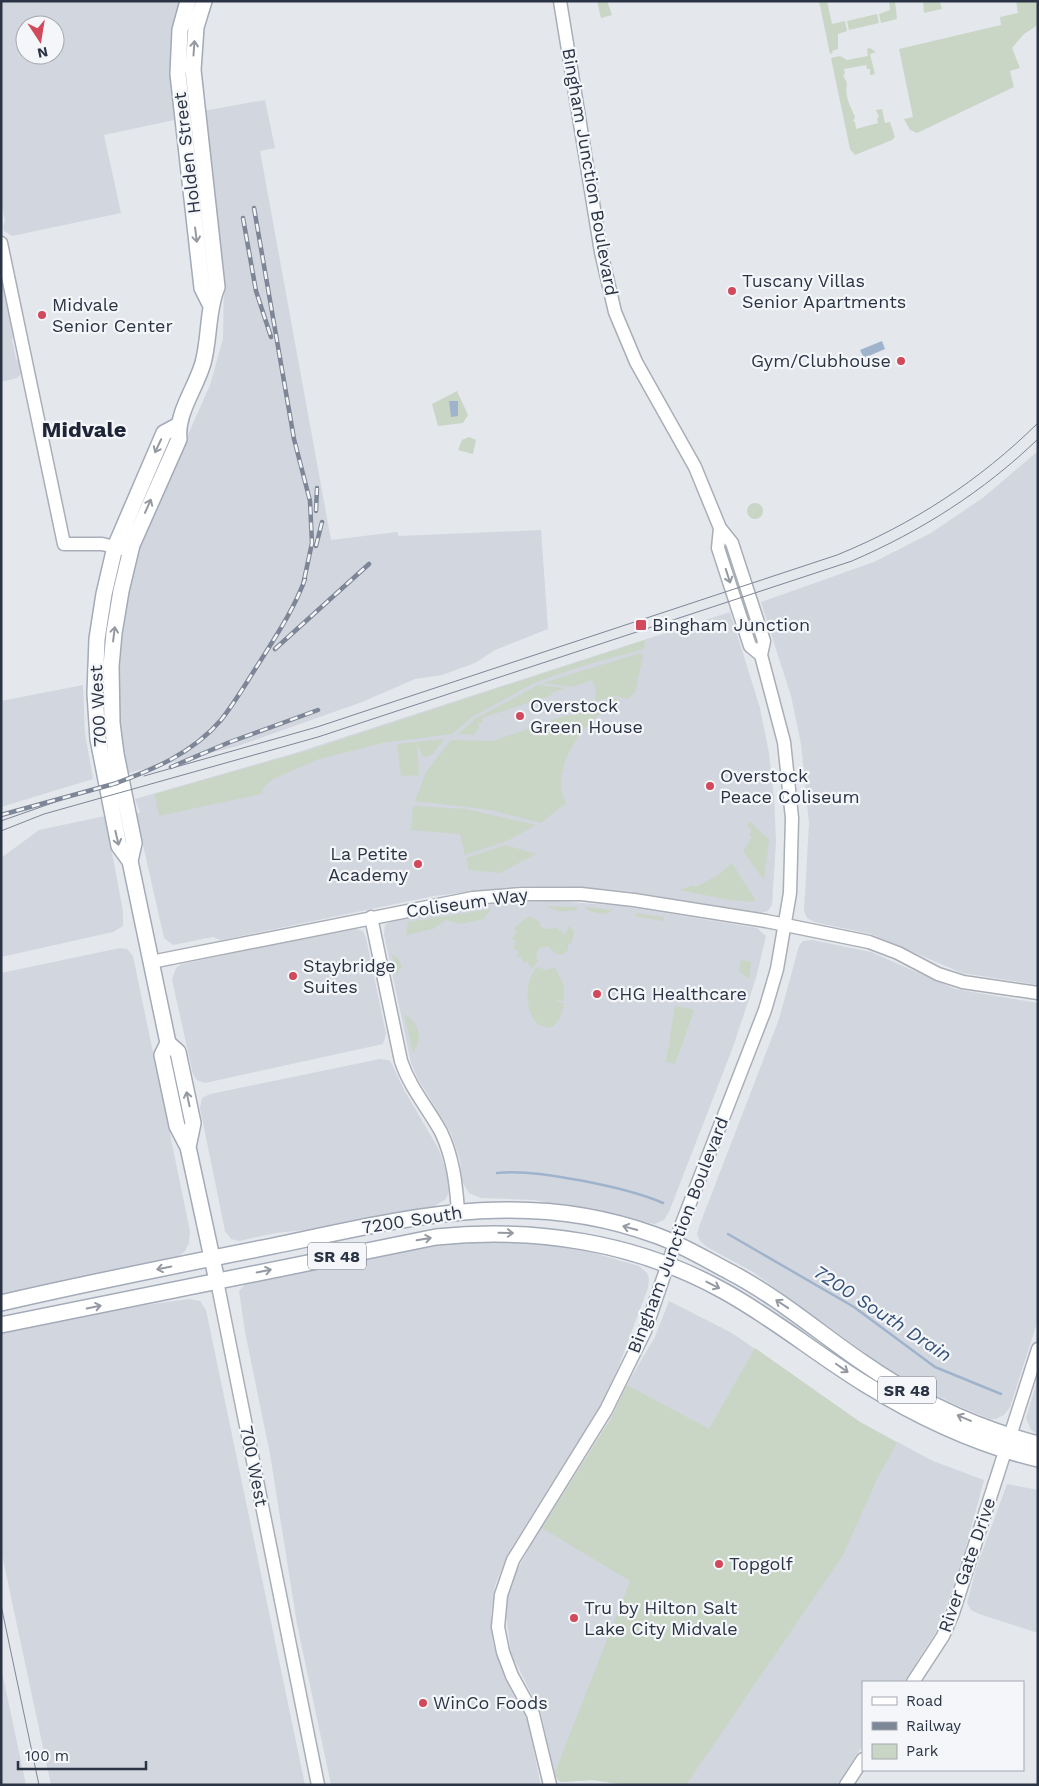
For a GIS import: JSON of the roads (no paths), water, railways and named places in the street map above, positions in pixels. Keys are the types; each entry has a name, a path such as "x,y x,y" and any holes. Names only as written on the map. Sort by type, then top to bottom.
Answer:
{"main road":[{"name":"Holden Street","path":"188,1 180,30 179,89 202,288 210,304"},
{"name":"Holden Street","path":"131,551 142,518 178,439 177,426 197,379 206,349 210,333 210,304 217,287 193,70 196,27 204,1"},
{"name":"Holden Street","path":"115,547 164,433 177,426"},
{"name":"700 West","path":"115,547 99,618 95,660 96,708 102,765 119,846 130,861"},
{"name":"700 West","path":"131,551 117,607 110,687 116,754 134,843 130,861 168,1043 178,1052 193,1123 188,1147 217,1281"},
{"name":"7200 South","path":"1,1303 411,1217 458,1211 521,1210 573,1215 628,1227 656,1235 675,1244"},
{"name":"7200 South","path":"1,1325 406,1242 481,1233 569,1238 611,1247 668,1265"},
{"name":"SR 48","path":"675,1244 749,1282 859,1360 903,1388 1008,1442 1038,1460"},
{"name":"SR 48","path":"668,1265 734,1296 866,1384 909,1409 948,1427 1008,1442 1038,1444"}],"street":[{"name":"Bingham Junction Boulevard","path":"550,1785 533,1714 512,1676 500,1644 498,1616 502,1590 519,1550 606,1410 645,1331 675,1244 765,1010 777,969 786,926 792,854 791,797 781,726 761,655 750,646 718,548 720,528 696,467 636,362 614,307 602,258 560,1"},
{"path":"1,243 64,544 88,543 131,551"},
{"name":"Coliseum Way","path":"150,962 473,898 551,893 634,900 869,942 898,953 938,974 963,982 1038,993"},
{"path":"371,917 401,1061 413,1088 445,1141 454,1169 458,1211"},
{"name":"700 West","path":"217,1281 318,1785"},
{"name":"River Gate Drive","path":"914,1681 943,1636 951,1619 1038,1349"},
{"path":"846,1785 862,1761"}],"water":[{"path":"882,341 885,349 864,358 860,350"},
{"path":"449,401 458,401 458,416 451,417"}],"waterway":[{"name":"7200 South Drain","path":"497,1173 534,1173 581,1180 628,1191 663,1203"},
{"name":"7200 South Drain","path":"728,1234 854,1307 935,1367 1001,1394"}],"tram line":[{"path":"144,776 317,727 837,555 892,529 944,499 992,464 1038,423"},
{"path":"1,831 44,814 318,737 852,561 902,537 950,509 995,476 1038,439"},
{"path":"1,821 78,794"},
{"path":"1,1605 39,1785"}],"railway":[{"path":"254,208 294,439 310,501 312,543 303,585"},
{"path":"243,218 256,291 271,337"},
{"path":"316,511 317,488"},
{"path":"316,546 322,522"},
{"path":"275,649 369,564"},
{"path":"111,785 170,760 210,732 237,698 291,611 305,579"},
{"path":"171,767 230,742 318,710"},
{"path":"1,815 117,783"}],"place":[{"name":"Tuscany Villas Senior Apartments","path":"732,291"},
{"name":"Midvale Senior Center","path":"42,315"},
{"name":"Gym/Clubhouse","path":"901,361"},
{"name":"Bingham Junction","path":"641,625"},
{"name":"Overstock Green House","path":"520,716"},
{"name":"Overstock Peace Coliseum","path":"710,786"},
{"name":"La Petite Academy","path":"418,864"},
{"name":"Staybridge Suites","path":"293,976"},
{"name":"CHG Healthcare","path":"597,994"},
{"name":"Topgolf","path":"719,1564"},
{"name":"Tru by Hilton Salt Lake City Midvale","path":"574,1618"},
{"name":"WinCo Foods","path":"423,1703"}],"district":[{"name":"Midvale","path":"84,429"}]}
